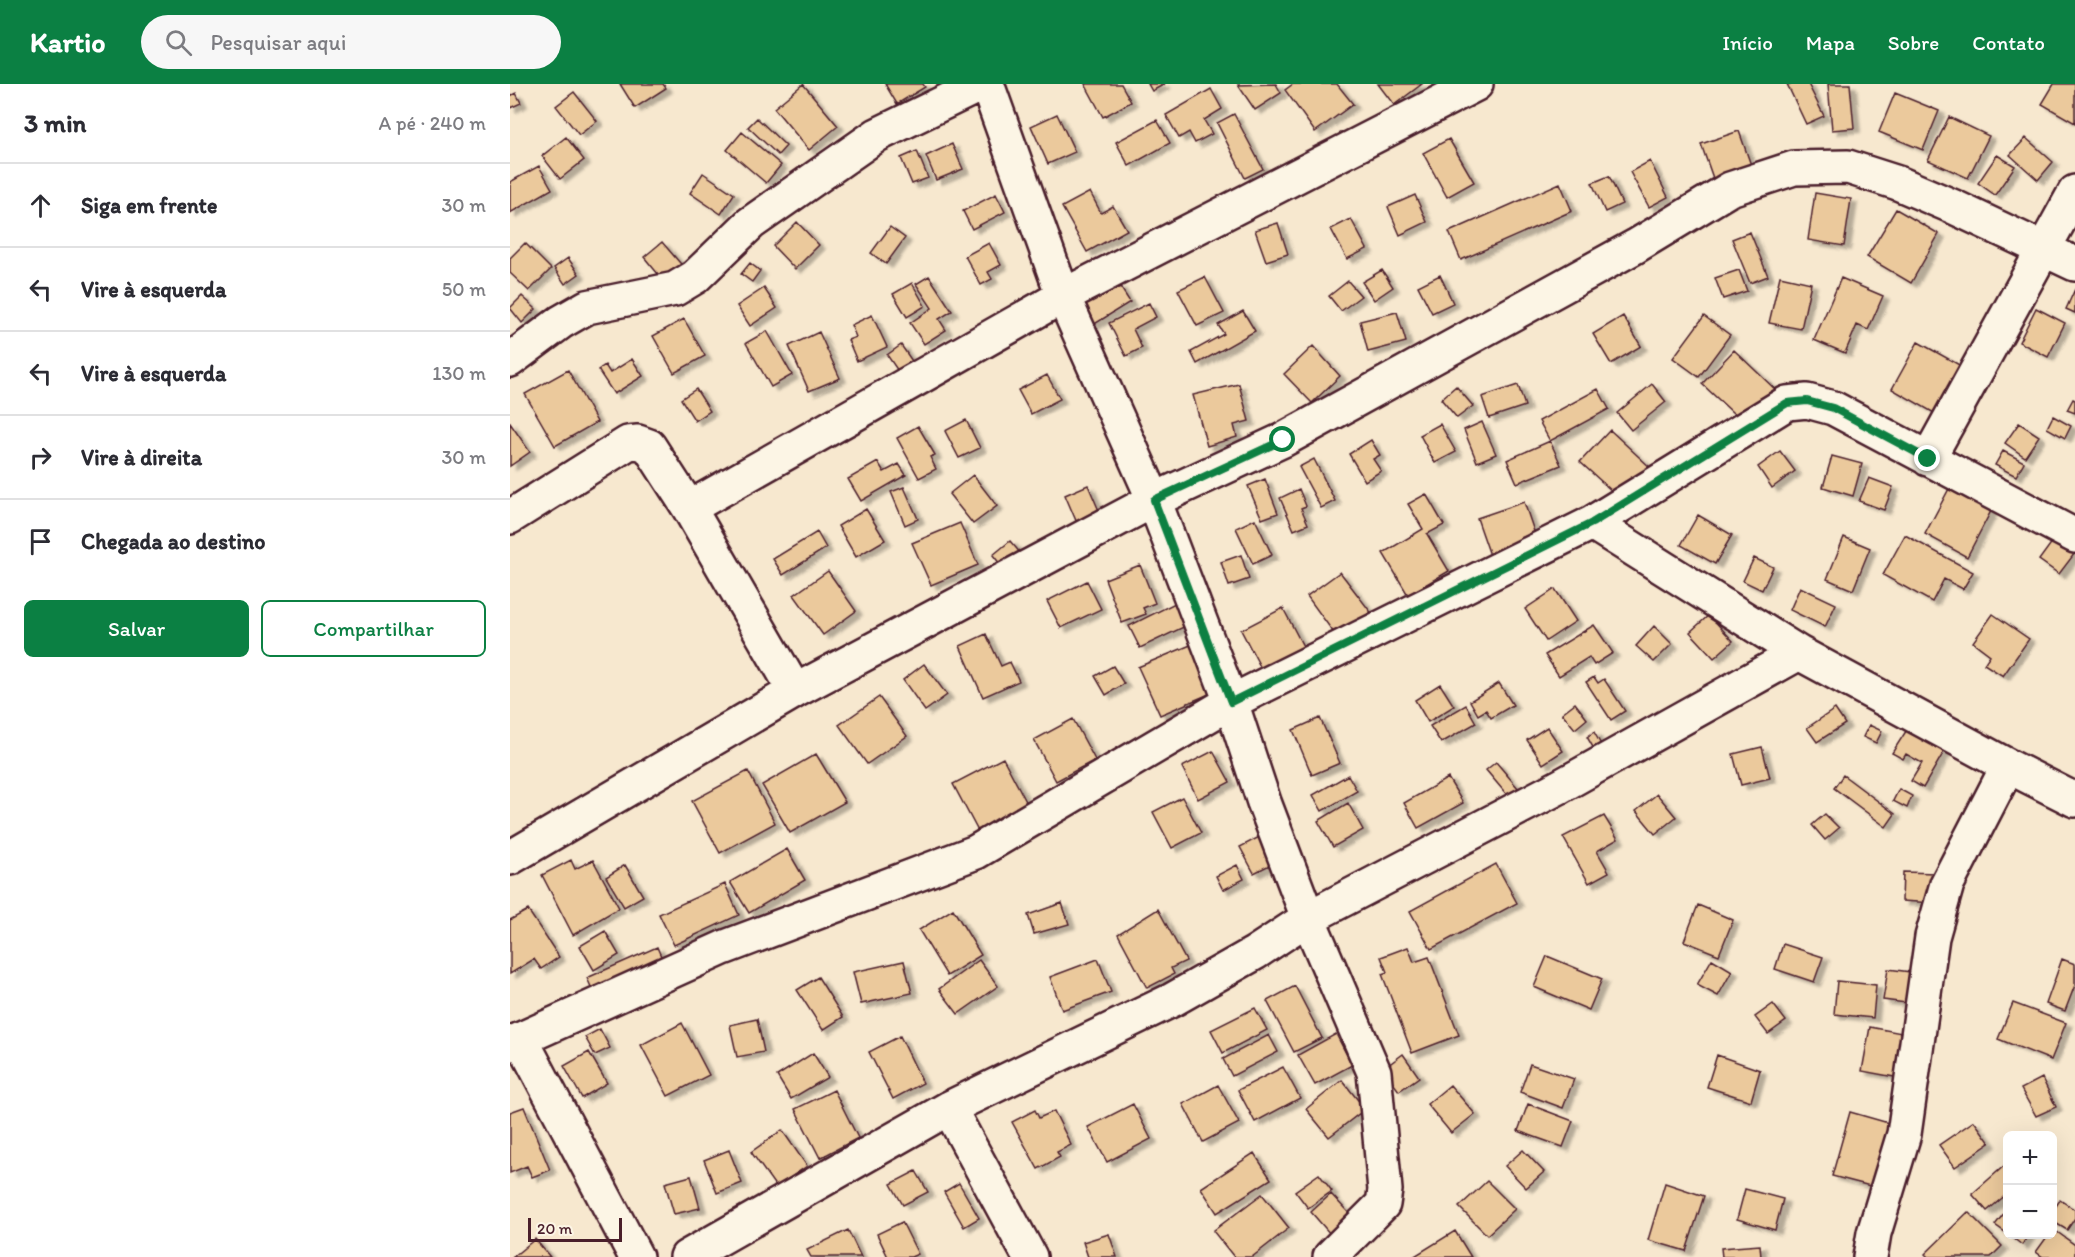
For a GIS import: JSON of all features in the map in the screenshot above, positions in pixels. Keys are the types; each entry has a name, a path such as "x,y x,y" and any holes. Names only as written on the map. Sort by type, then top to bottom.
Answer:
{"street":[{"path":"510,360 561,322 587,308 675,289 695,277 751,223 877,135 982,84"},
{"path":"987,84 1063,296 1154,500 1231,702 1264,802 1308,918 1374,1072 1385,1190 1383,1204 1330,1257"},
{"path":"689,508 1063,296 1476,84"},
{"path":"510,858 795,691 1154,500 1283,440 1636,246 1730,189 1794,168 1848,168 1898,183 2044,247 2075,264"},
{"path":"1928,459 2075,192"},
{"path":"636,1257 516,1041 723,948 976,852 1231,702 1592,523 1787,403 1807,401 1833,408 2075,536"},
{"path":"510,517 628,443 638,442 649,446 689,508 795,691"},
{"path":"1592,523 1799,653 2007,766 2075,800"},
{"path":"687,1257 949,1108 1172,999 1255,953 1308,918 1559,787 1799,653"},
{"path":"1870,1257 1874,1233 1904,1134 1932,937 1947,884 2007,766"},
{"path":"949,1108 1030,1257"}],"building":[{"path":"620,84 663,84 666,88 635,108"},
{"path":"803,84 838,126 809,150 774,108"},
{"path":"885,84 923,84 925,87 897,104"},
{"path":"1085,84 1121,84 1131,102 1103,117"},
{"path":"1148,84 1165,84 1152,91"},
{"path":"1276,84 1281,93 1255,110 1238,85"},
{"path":"1293,84 1337,84 1353,104 1315,132 1285,90"},
{"path":"1378,84 1422,84 1394,105"},
{"path":"1787,84 1808,84 1824,116 1806,124"},
{"path":"1828,84 1850,84 1854,128 1832,130"},
{"path":"2054,84 2075,84 2075,123 2042,104"},
{"path":"1211,89 1222,109 1204,120 1212,134 1195,143 1189,132 1179,138 1166,115"},
{"path":"574,92 597,121 579,135 556,106"},
{"path":"516,93 521,103 510,108 510,96"},
{"path":"1895,93 1939,111 1923,150 1879,132"},
{"path":"1057,114 1075,152 1048,164 1031,126"},
{"path":"1234,114 1263,169 1245,178 1217,123"},
{"path":"1949,117 1989,136 1968,178 1928,160"},
{"path":"757,118 786,146 778,155 748,127"},
{"path":"1157,120 1170,143 1129,166 1116,142"},
{"path":"1739,131 1752,168 1714,181 1701,144"},
{"path":"742,132 781,165 766,183 727,150"},
{"path":"566,137 584,160 560,179 542,156"},
{"path":"2026,138 2053,162 2038,180 2010,155"},
{"path":"1449,139 1474,182 1447,197 1423,153"},
{"path":"952,144 963,169 936,180 926,156"},
{"path":"917,151 928,178 912,184 901,158"},
{"path":"1997,155 2015,166 1995,195 1978,183"},
{"path":"1650,161 1668,197 1649,207 1630,172"},
{"path":"539,166 552,189 510,213 510,182"},
{"path":"703,173 734,194 721,214 690,193"},
{"path":"1609,176 1622,204 1605,212 1592,183"},
{"path":"1560,183 1572,211 1461,260 1449,232"},
{"path":"1090,192 1101,213 1113,206 1127,230 1087,252 1062,207"},
{"path":"1815,193 1851,199 1844,246 1808,240"},
{"path":"996,194 1005,212 972,229 963,211"},
{"path":"1415,195 1427,222 1400,235 1388,207"},
{"path":"1896,209 1939,234 1911,283 1867,257"},
{"path":"1351,219 1367,249 1347,259 1331,229"},
{"path":"797,222 819,245 795,269 773,246"},
{"path":"1278,223 1288,254 1266,261 1255,230"},
{"path":"890,227 905,238 886,264 871,253"},
{"path":"1750,232 1768,276 1750,283 1732,239"},
{"path":"662,242 686,270 668,286 644,257"},
{"path":"525,243 551,269 529,291 510,273 510,258"},
{"path":"989,243 1001,265 988,272 992,279 981,285 965,256"},
{"path":"568,258 579,274 565,284 554,268"},
{"path":"750,263 760,271 752,282 741,274"},
{"path":"1382,270 1393,287 1374,300 1362,282"},
{"path":"1739,270 1747,291 1723,299 1715,278"},
{"path":"1440,275 1453,303 1432,313 1418,286"},
{"path":"929,276 952,311 939,319 946,330 924,344 910,323 932,308 916,284"},
{"path":"1780,276 1811,283 1801,329 1769,323"},
{"path":"1205,277 1224,313 1197,326 1178,290"},
{"path":"1841,278 1883,296 1868,330 1857,325 1845,353 1814,340"},
{"path":"1348,281 1361,296 1341,311 1329,296"},
{"path":"912,283 925,306 907,317 893,294"},
{"path":"1119,285 1130,302 1093,325 1081,307"},
{"path":"764,288 777,308 750,326 737,306"},
{"path":"2075,289 2075,313 2066,309"},
{"path":"522,296 536,309 522,323 510,308"},
{"path":"1149,303 1156,317 1133,329 1142,348 1126,356 1109,323"},
{"path":"2036,308 2065,323 2048,357 2019,342"},
{"path":"1243,311 1255,331 1197,364 1191,352 1224,334 1218,325"},
{"path":"1397,312 1406,342 1368,352 1360,321"},
{"path":"872,315 887,347 857,361 848,340 856,337 851,325"},
{"path":"1623,316 1641,346 1611,364 1593,334"},
{"path":"1704,316 1730,335 1699,377 1673,358"},
{"path":"684,319 705,356 674,373 653,336"},
{"path":"767,331 792,375 771,387 746,343"},
{"path":"819,332 840,378 809,391 789,346"},
{"path":"1918,342 1963,367 1936,414 1892,389"},
{"path":"901,345 914,364 900,374 887,355"},
{"path":"1313,346 1340,376 1312,403 1284,374"},
{"path":"1734,350 1779,393 1747,426 1702,384"},
{"path":"632,359 643,376 614,394 598,370 605,365 610,373"},
{"path":"568,370 597,422 555,446 525,394"},
{"path":"1047,375 1060,399 1031,414 1018,390"},
{"path":"1239,384 1249,421 1234,425 1237,437 1207,446 1193,395"},
{"path":"1652,384 1666,402 1631,430 1617,413"},
{"path":"1518,385 1525,406 1489,418 1482,397"},
{"path":"1456,386 1473,406 1457,418 1441,399"},
{"path":"696,389 710,411 695,421 681,399"},
{"path":"1598,389 1609,409 1550,441 1539,421"},
{"path":"2073,399 2075,400 2075,413 2067,410"},
{"path":"2053,416 2071,426 2065,438 2047,428"},
{"path":"966,420 980,448 959,458 945,431"},
{"path":"1482,422 1496,454 1477,462 1464,430"},
{"path":"510,423 530,452 510,466"},
{"path":"2019,423 2039,436 2025,457 2005,443"},
{"path":"1440,424 1456,452 1435,463 1420,435"},
{"path":"918,426 935,455 930,457 936,469 919,478 897,438"},
{"path":"1610,430 1653,470 1624,502 1580,462"},
{"path":"1371,440 1380,455 1373,459 1381,471 1365,481 1349,454"},
{"path":"1550,441 1561,465 1517,483 1507,460"},
{"path":"1780,451 1795,471 1772,488 1758,467"},
{"path":"2003,451 2024,462 2016,476 1995,465"},
{"path":"1832,456 1862,464 1853,496 1823,487"},
{"path":"1314,459 1335,501 1321,508 1299,467"},
{"path":"878,462 884,472 899,464 906,475 861,501 848,479"},
{"path":"973,475 997,506 973,524 949,494"},
{"path":"1869,478 1893,487 1884,510 1859,501"},
{"path":"1265,479 1278,513 1262,519 1248,486"},
{"path":"1088,485 1100,513 1077,523 1065,495"},
{"path":"1951,485 1993,507 1967,557 1925,534"},
{"path":"904,487 918,519 905,525 891,492"},
{"path":"1299,489 1306,506 1301,508 1308,524 1294,530 1280,498"},
{"path":"1426,494 1444,525 1427,534 1449,571 1408,595 1383,553 1423,529 1408,504"},
{"path":"1524,502 1539,546 1492,561 1477,518"},
{"path":"866,509 885,540 856,557 838,526"},
{"path":"1698,515 1732,535 1715,564 1681,545"},
{"path":"1255,519 1272,555 1253,564 1236,528"},
{"path":"960,523 978,565 931,585 912,543"},
{"path":"817,532 826,548 783,575 773,559"},
{"path":"1905,535 1973,572 1963,589 1944,579 1932,602 1883,575"},
{"path":"1844,537 1870,548 1853,590 1827,579"},
{"path":"2055,538 2075,553 2059,574 2039,560"},
{"path":"1010,541 1022,555 1004,569 993,555"},
{"path":"1241,555 1249,579 1229,586 1221,562"},
{"path":"1754,558 1773,567 1762,590 1743,581"},
{"path":"1140,565 1155,603 1143,608 1146,614 1122,623 1105,579"},
{"path":"828,571 856,611 823,635 794,595"},
{"path":"1340,572 1373,615 1339,640 1307,596"},
{"path":"1087,581 1101,609 1061,628 1047,601"},
{"path":"1800,587 1836,604 1825,627 1790,610"},
{"path":"1555,589 1576,621 1546,641 1525,609"},
{"path":"1181,600 1192,623 1140,648 1129,626"},
{"path":"1283,608 1307,654 1265,676 1241,630"},
{"path":"1993,614 2029,639 2003,676 1984,664 1990,655 1973,642"},
{"path":"1709,615 1733,641 1714,658 1690,632"},
{"path":"1594,625 1613,653 1594,665 1589,657 1559,676 1545,655"},
{"path":"1654,626 1672,644 1654,662 1636,646"},
{"path":"986,634 1001,666 1010,662 1019,681 983,697 960,646"},
{"path":"1193,644 1214,692 1160,715 1138,667"},
{"path":"924,664 947,695 925,711 903,680"},
{"path":"1113,666 1124,684 1106,695 1095,676"},
{"path":"1594,677 1598,683 1604,679 1625,711 1611,720 1586,682"},
{"path":"1499,683 1513,705 1491,718 1486,710 1478,715 1470,701"},
{"path":"1440,684 1454,706 1428,722 1415,700"},
{"path":"879,697 907,736 867,764 839,725"},
{"path":"1575,703 1587,719 1575,729 1562,713"},
{"path":"1466,705 1476,723 1441,743 1430,726"},
{"path":"1835,709 1845,724 1817,742 1807,728"},
{"path":"1320,718 1340,763 1312,775 1293,730"},
{"path":"1073,719 1095,760 1056,781 1034,740"},
{"path":"1869,725 1882,731 1876,743 1863,737"},
{"path":"1547,727 1563,751 1543,764 1527,740"},
{"path":"1908,728 1945,750 1923,788 1911,781 1922,763 1906,754 1903,759 1892,753"},
{"path":"1594,732 1605,752 1598,756 1587,737"},
{"path":"1762,747 1770,778 1741,785 1733,754"},
{"path":"1213,751 1230,782 1198,799 1182,767"},
{"path":"816,754 845,802 790,833 762,785"},
{"path":"1003,758 1030,809 980,835 953,784"},
{"path":"1496,762 1523,794 1513,802 1486,770"},
{"path":"748,771 775,823 720,853 692,801"},
{"path":"1348,775 1357,791 1322,811 1313,795"},
{"path":"1843,775 1895,814 1886,827 1834,788"},
{"path":"1448,778 1463,803 1418,828 1404,803"},
{"path":"1899,789 1912,796 1907,808 1893,801"},
{"path":"1657,794 1676,817 1655,834 1636,811"},
{"path":"1182,797 1201,833 1172,848 1153,812"},
{"path":"1348,803 1363,830 1333,847 1318,821"},
{"path":"1825,814 1839,828 1825,840 1812,825"},
{"path":"1604,816 1618,839 1597,851 1609,872 1589,883 1563,837"},
{"path":"1267,833 1281,859 1254,873 1240,847"},
{"path":"787,849 805,880 749,913 730,882"},
{"path":"571,860 575,869 593,860 619,908 573,935 542,875"},
{"path":"1496,864 1517,903 1431,949 1410,911"},
{"path":"625,865 643,896 624,907 606,877"},
{"path":"1237,865 1244,879 1223,890 1216,876"},
{"path":"1903,872 1935,873 1934,903 1902,901"},
{"path":"725,884 739,915 674,945 659,914"},
{"path":"1062,903 1069,924 1034,934 1028,915"},
{"path":"1698,905 1733,920 1719,955 1684,941"},
{"path":"953,909 981,955 947,976 919,930"},
{"path":"1158,909 1186,961 1171,968 1174,974 1147,988 1118,934"},
{"path":"528,910 559,957 541,969 534,959 510,974 510,920"},
{"path":"605,931 619,955 594,970 580,946"},
{"path":"1783,944 1823,957 1814,982 1775,969"},
{"path":"657,947 667,970 597,1000 587,978"},
{"path":"1408,947 1414,962 1429,957 1459,1035 1412,1053 1382,974 1387,972 1381,957"},
{"path":"1547,956 1602,979 1589,1010 1534,987"},
{"path":"1098,959 1111,992 1062,1010 1050,977"},
{"path":"1712,959 1732,971 1718,996 1697,985"},
{"path":"2062,959 2075,964 2075,985 2065,1011 2046,1004"},
{"path":"979,960 998,986 958,1014 939,989"},
{"path":"904,961 912,993 861,1004 853,972"},
{"path":"1888,969 1918,973 1914,1004 1883,1000"},
{"path":"818,977 843,1017 823,1030 797,990"},
{"path":"1837,981 1876,985 1873,1018 1834,1014"},
{"path":"1295,986 1322,1038 1294,1052 1267,1001"},
{"path":"2013,1003 2066,1023 2051,1060 1998,1039"},
{"path":"1773,1004 1786,1021 1768,1034 1755,1017"},
{"path":"1255,1008 1267,1030 1223,1053 1211,1030"},
{"path":"757,1019 764,1052 737,1057 730,1025"},
{"path":"682,1023 709,1075 668,1096 641,1045"},
{"path":"1870,1027 1907,1034 1900,1078 1862,1071"},
{"path":"600,1029 610,1048 595,1055 585,1037"},
{"path":"1336,1034 1352,1065 1315,1085 1298,1055"},
{"path":"1269,1035 1278,1052 1232,1076 1223,1059"},
{"path":"900,1036 923,1083 893,1099 869,1052"},
{"path":"589,1052 607,1083 582,1098 564,1066"},
{"path":"813,1053 828,1077 791,1099 777,1076"},
{"path":"1403,1054 1419,1077 1399,1091 1383,1069"},
{"path":"1717,1055 1760,1070 1751,1101 1707,1087"},
{"path":"1530,1064 1574,1079 1563,1108 1520,1092"},
{"path":"1283,1067 1300,1098 1255,1122 1238,1090"},
{"path":"2042,1078 2056,1107 2036,1116 2021,1089"},
{"path":"1342,1080 1365,1109 1329,1137 1306,1109"},
{"path":"1218,1085 1239,1123 1203,1142 1183,1104"},
{"path":"1450,1085 1475,1114 1451,1133 1427,1104"},
{"path":"834,1090 858,1138 820,1158 795,1109"},
{"path":"1133,1104 1151,1139 1107,1162 1088,1127"},
{"path":"1528,1104 1573,1121 1563,1147 1518,1131"},
{"path":"524,1107 550,1170 532,1177 527,1166 510,1173 510,1112"},
{"path":"1035,1110 1039,1118 1054,1111 1071,1145 1057,1152 1060,1157 1038,1169 1012,1122"},
{"path":"1850,1112 1899,1126 1882,1189 1832,1176"},
{"path":"1974,1121 1990,1143 1955,1167 1939,1145"},
{"path":"782,1130 807,1166 776,1187 751,1152"},
{"path":"729,1150 742,1183 717,1193 704,1160"},
{"path":"1523,1150 1544,1172 1526,1188 1505,1166"},
{"path":"1254,1153 1271,1179 1217,1213 1201,1188"},
{"path":"2003,1167 2003,1197 1987,1211 1972,1194"},
{"path":"916,1171 928,1192 903,1205 891,1184"},
{"path":"1319,1174 1332,1191 1308,1208 1295,1191"},
{"path":"691,1176 700,1208 674,1214 665,1183"},
{"path":"1487,1181 1515,1209 1487,1235 1459,1207"},
{"path":"959,1183 979,1218 964,1227 944,1192"},
{"path":"1665,1183 1704,1196 1686,1251 1648,1240"},
{"path":"1745,1189 1783,1199 1775,1230 1737,1219"},
{"path":"1262,1194 1289,1228 1252,1257 1234,1257 1213,1231"},
{"path":"1331,1194 1359,1224 1338,1243 1311,1212"},
{"path":"2060,1200 2075,1210 2075,1218 2067,1230 2057,1224 2057,1204"},
{"path":"1968,1212 2002,1246 1991,1257 1928,1257 1925,1254"},
{"path":"2003,1215 2003,1231 1995,1225"},
{"path":"902,1222 918,1254 911,1257 888,1257 877,1234"},
{"path":"848,1230 861,1257 811,1257 807,1250"},
{"path":"1455,1231 1471,1257 1413,1257"},
{"path":"2057,1232 2075,1245 2075,1257 2043,1257 2036,1252 2045,1239 2057,1239"},
{"path":"1109,1234 1117,1257 1088,1257 1083,1242"},
{"path":"535,1239 550,1257 513,1257"},
{"path":"2014,1239 2026,1239 2022,1245"},
{"path":"1760,1245 1761,1257 1722,1257 1721,1248"}],"route":[{"path":"1283,440 1154,500 1231,702 1592,523 1787,403 1807,401 1833,408 1928,459"}]}
